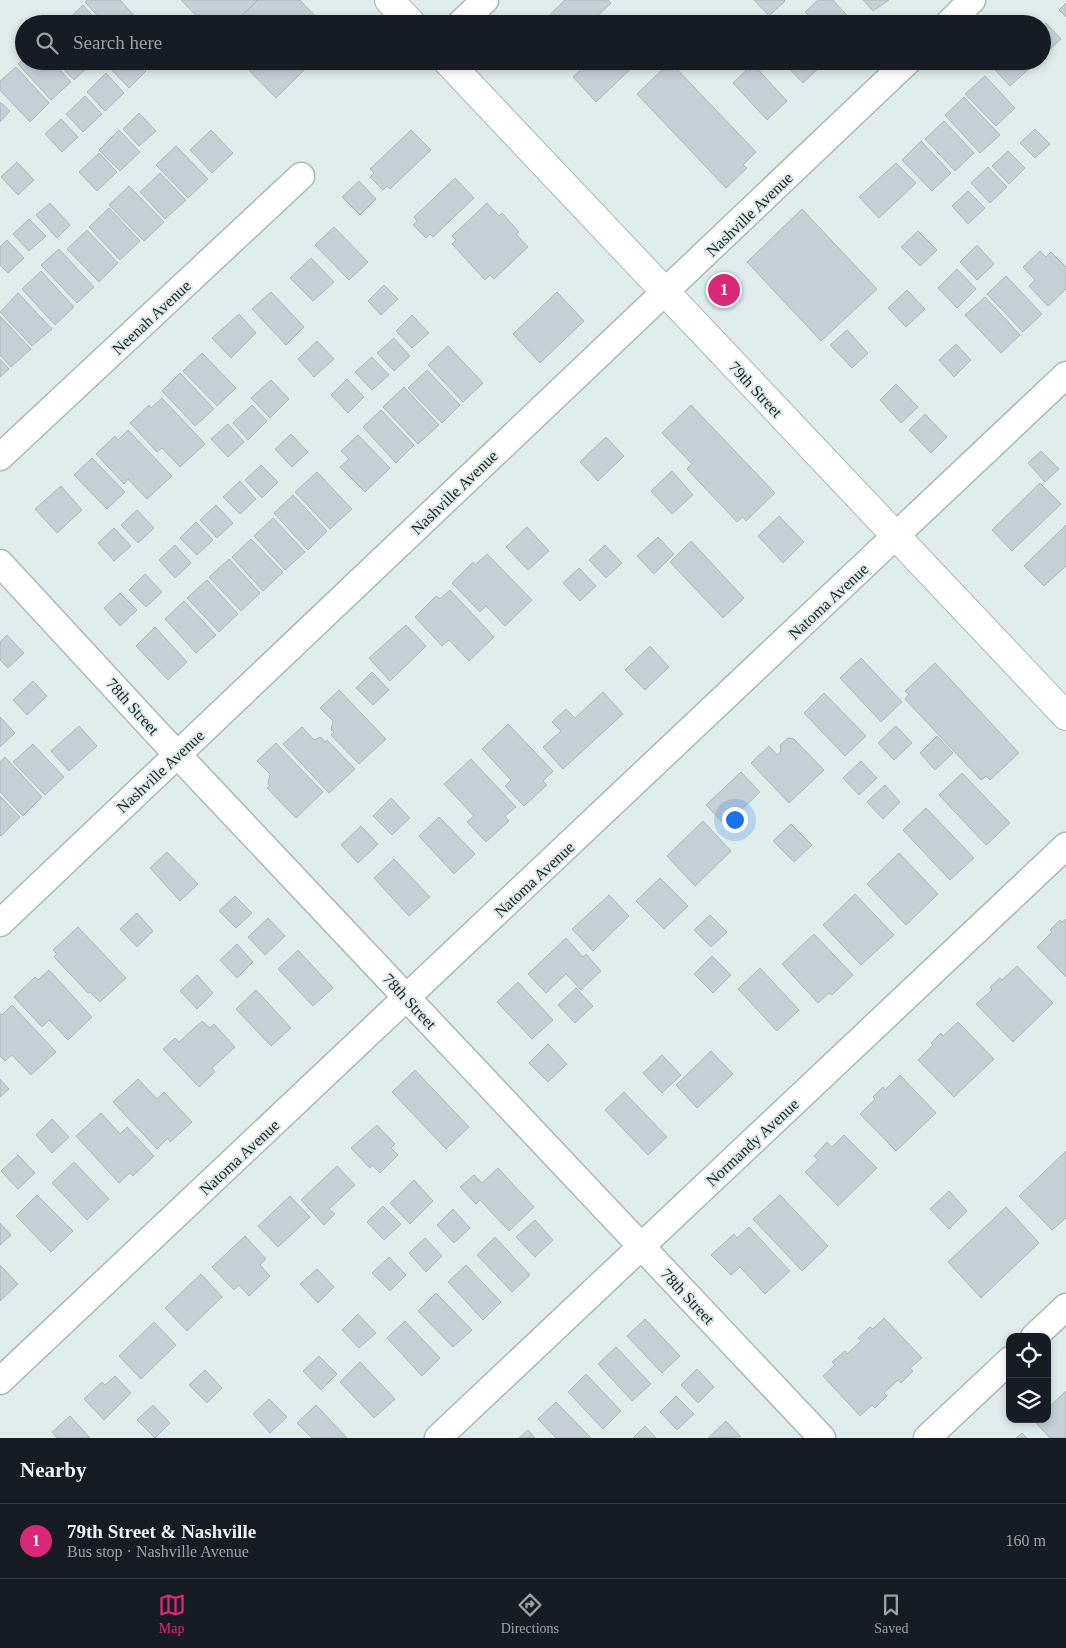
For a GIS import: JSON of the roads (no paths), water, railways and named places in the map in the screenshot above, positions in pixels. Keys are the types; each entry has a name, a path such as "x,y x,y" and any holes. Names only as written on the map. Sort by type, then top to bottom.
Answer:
{"main road":[{"path":"389,0 403,15"},
{"name":"79th Street","path":"455,70 1066,716"}],"street":[{"path":"469,15 485,0"},
{"path":"957,15 972,0"},
{"name":"Nashville Avenue","path":"0,923 666,293 899,70"},
{"name":"Neenah Avenue","path":"0,457 301,176"},
{"name":"Natoma Avenue","path":"0,1382 897,537 1066,375"},
{"name":"78th Street","path":"0,562 178,754 822,1438"},
{"name":"Normandy Avenue","path":"438,1438 1066,846"},
{"path":"1038,1333 1066,1307"},
{"path":"927,1438 1006,1364"}],"place":[{"name":"79th Street & Nashville","path":"724,290"}]}
